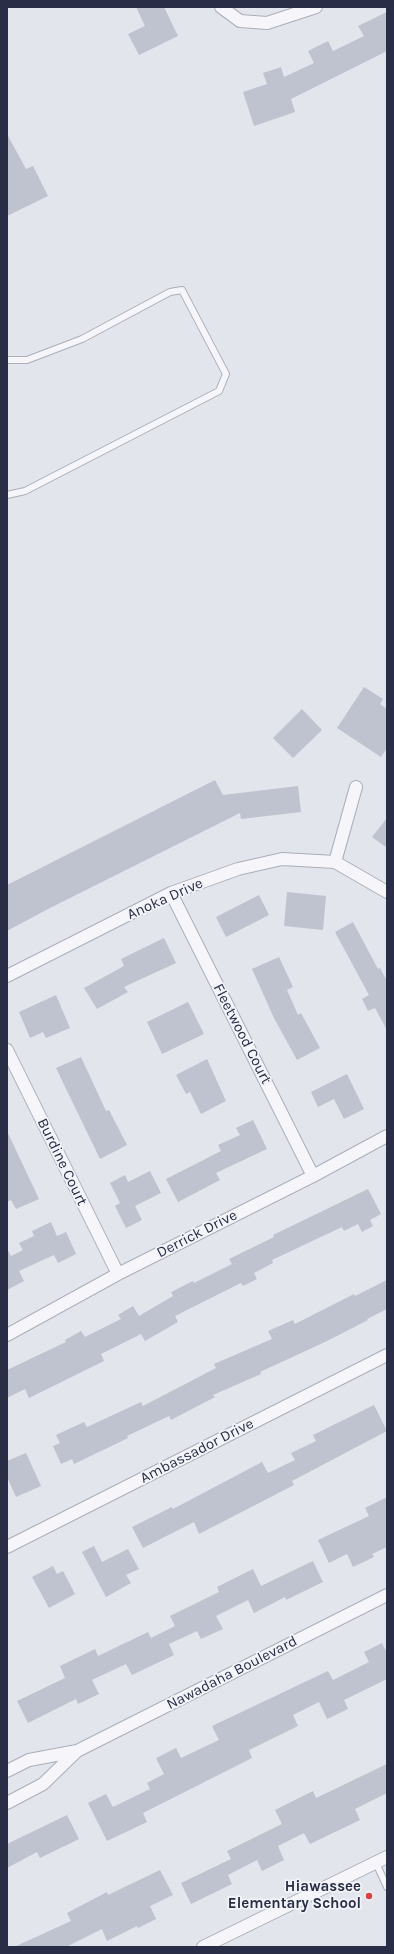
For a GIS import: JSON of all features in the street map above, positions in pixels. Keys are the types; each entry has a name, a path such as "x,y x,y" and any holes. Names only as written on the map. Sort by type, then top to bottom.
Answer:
{"street":[{"path":"221,7 240,21 267,23 316,7"},
{"path":"356,787 335,862 387,892"},
{"name":"Anoka Drive","path":"7,976 171,893 238,869 282,859 335,862"},
{"name":"Fleetwood Court","path":"171,893 314,1176"},
{"name":"Burdine Court","path":"7,1050 118,1274"},
{"name":"Derrick Drive","path":"7,1335 118,1274 314,1176 387,1136"},
{"name":"Ambassador Drive","path":"9,1542 387,1355"},
{"name":"Nawadaha Boulevard","path":"7,1771 29,1760 77,1751 387,1595"},
{"name":"Nawadaha Boulevard","path":"7,1803 43,1784 77,1751"},
{"path":"210,1945 387,1857"}],"lane":[{"path":"7,360 27,360 82,339 170,292 182,290 226,374 219,391 25,491 7,495"},
{"path":"376,1863 387,1888"}],"building":[{"path":"136,7 164,7 178,36 139,55 128,34 145,26"},
{"path":"387,12 387,51 291,99 295,112 254,126 243,92 267,84 263,73 281,67 284,77 314,63 308,51 328,41 333,51 364,36 358,26"},
{"path":"7,134 26,169 33,166 48,196 7,216"},
{"path":"364,687 383,699 380,704 387,709 387,748 381,757 337,728"},
{"path":"302,709 322,730 293,758 273,738"},
{"path":"215,780 223,795 298,786 301,812 241,819 240,813 7,931 7,885"},
{"path":"387,818 387,848 372,837"},
{"path":"287,892 326,896 323,930 284,926"},
{"path":"259,895 269,915 226,937 216,917"},
{"path":"353,922 378,969 380,968 387,981 387,1030 375,1008 368,1011 362,999 369,995 335,932"},
{"path":"164,938 176,963 124,987 128,992 97,1009 84,988 124,966 121,959"},
{"path":"279,957 293,987 287,990 298,1015 301,1013 320,1048 297,1060 274,1018 252,969"},
{"path":"56,995 70,1028 46,1038 43,1032 30,1038 19,1012"},
{"path":"188,1002 204,1034 162,1054 147,1022"},
{"path":"81,1057 106,1111 109,1110 127,1145 100,1159 56,1068"},
{"path":"207,1059 226,1101 201,1114 190,1092 186,1094 176,1075"},
{"path":"347,1074 364,1109 344,1119 334,1099 318,1107 311,1092"},
{"path":"253,1120 267,1149 216,1173 220,1180 178,1202 166,1179 221,1151 218,1145 240,1135 236,1128"},
{"path":"7,1131 39,1199 16,1209 11,1200 7,1202"},
{"path":"150,1171 161,1193 135,1206 142,1220 126,1228 115,1206 120,1203 110,1183 125,1175 128,1182"},
{"path":"368,1189 381,1214 370,1220 373,1226 362,1232 358,1224 344,1231 342,1227 272,1260 273,1263 254,1273 257,1279 243,1286 241,1283 175,1316 178,1322 145,1341 141,1334 101,1354 104,1361 29,1398 25,1389 7,1398 7,1370 66,1342 65,1340 81,1331 85,1337 121,1319 118,1315 133,1306 139,1316 173,1296 171,1292 193,1281 194,1283 232,1264 229,1259 274,1237 273,1235"},
{"path":"51,1222 57,1236 66,1232 76,1254 58,1263 54,1255 19,1271 24,1281 7,1290 7,1249 11,1256 23,1250 19,1243 34,1236 32,1231"},
{"path":"387,1280 387,1309 367,1319 368,1320 260,1372 261,1374 213,1395 215,1397 171,1420 169,1416 74,1464 72,1459 61,1464 53,1446 60,1443 56,1435 84,1422 87,1427 141,1402 143,1406 216,1368 214,1364 272,1339 268,1331 293,1320 295,1324 354,1294 355,1296"},
{"path":"374,1405 387,1431 292,1481 294,1485 199,1534 194,1522 143,1548 132,1527 172,1507 173,1509 262,1462 268,1473 295,1460 291,1453 316,1441 313,1435"},
{"path":"26,1453 41,1486 16,1497 7,1477 7,1461"},
{"path":"387,1497 387,1547 372,1554 374,1557 353,1567 347,1554 329,1563 318,1540 369,1516 365,1508"},
{"path":"94,1546 102,1562 128,1549 139,1569 126,1575 131,1583 106,1597 82,1552"},
{"path":"313,1561 323,1582 286,1600 285,1597 254,1613 248,1600 216,1616 223,1629 201,1639 197,1631 169,1644 174,1655 132,1675 126,1664 92,1680 99,1694 78,1704 76,1699 28,1723 17,1701 65,1678 60,1666 95,1649 98,1656 148,1632 151,1638 175,1626 170,1616 219,1592 217,1587 253,1569 261,1586"},
{"path":"53,1566 57,1574 63,1571 75,1594 49,1608 32,1577"},
{"path":"382,1643 387,1653 387,1679 344,1700 348,1709 327,1719 319,1702 293,1715 298,1726 249,1750 252,1758 143,1813 147,1822 107,1841 88,1803 106,1794 113,1807 150,1789 147,1783 164,1774 156,1758 176,1748 181,1758 219,1740 212,1726 328,1671 333,1680 369,1662 364,1652"},
{"path":"387,1764 387,1793 355,1809 360,1820 310,1844 304,1833 278,1846 284,1860 262,1871 257,1860 228,1875 232,1884 191,1904 181,1883 231,1859 227,1851 282,1824 275,1810 313,1791 316,1798"},
{"path":"67,1815 79,1839 40,1858 37,1852 7,1868 7,1844"},
{"path":"160,1870 173,1895 150,1906 156,1919 138,1928 137,1926 107,1941 102,1929 66,1947 14,1947 71,1921 67,1913 107,1892 108,1895"}],"place":[{"name":"Hiawassee Elementary School","path":"369,1896"}]}
